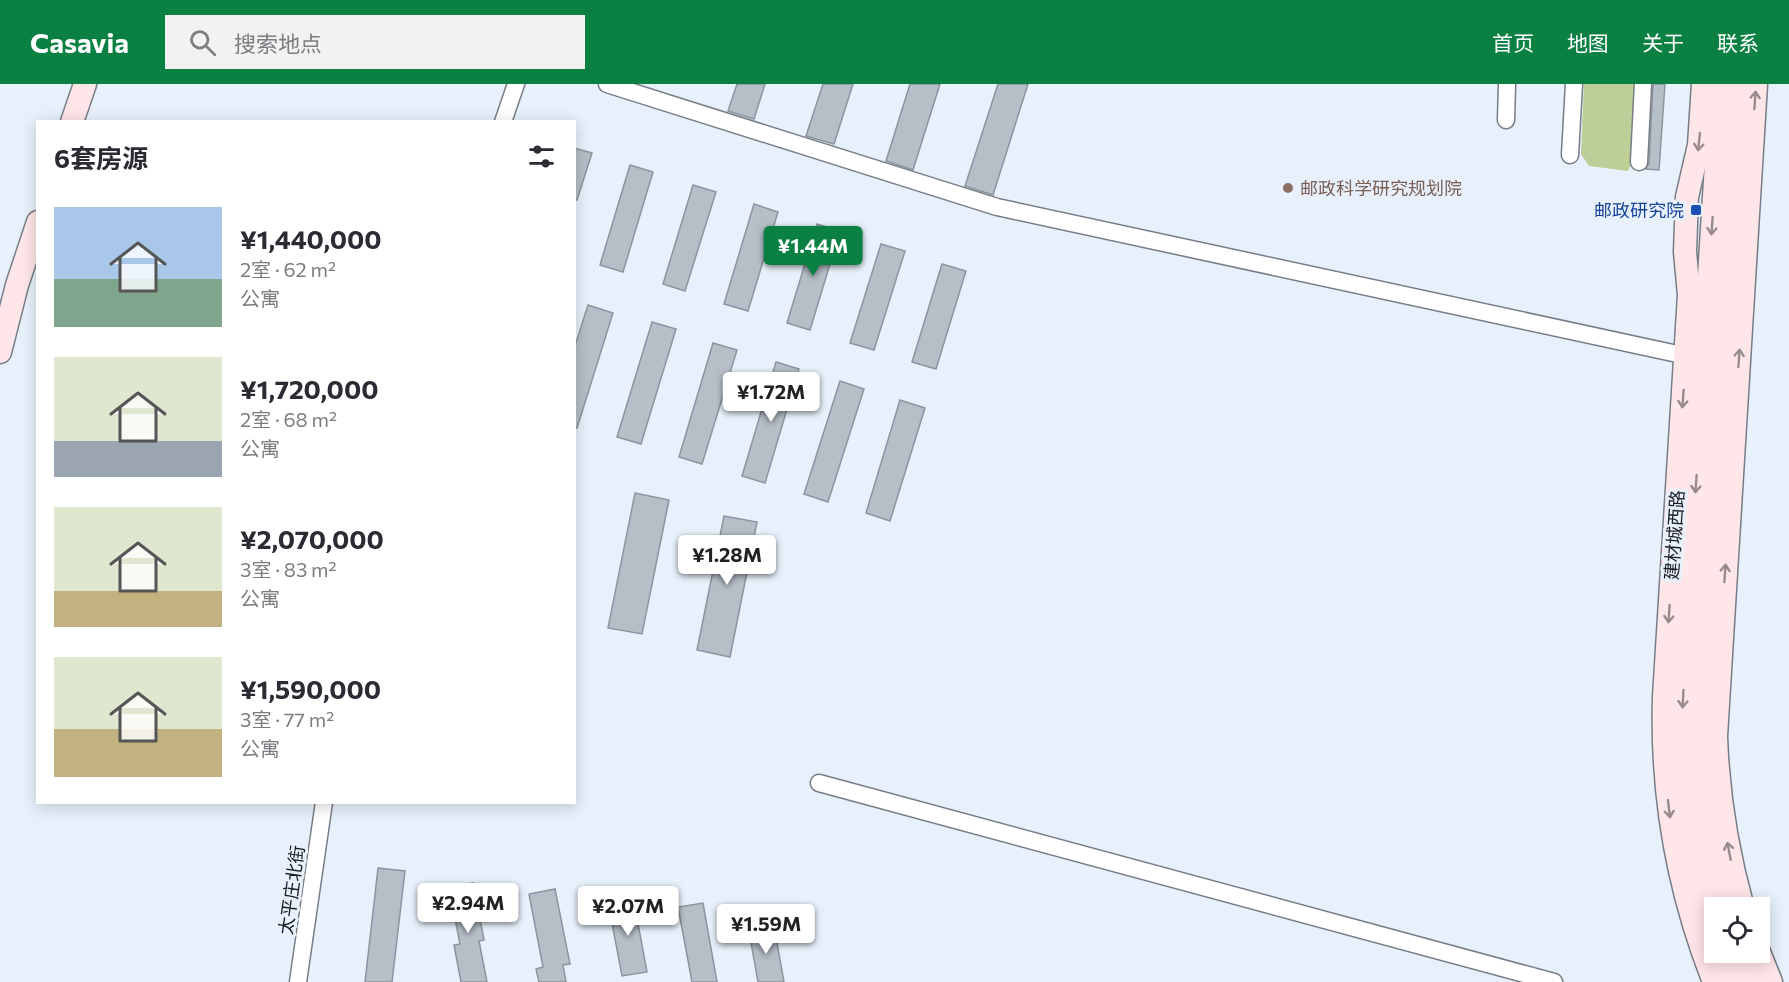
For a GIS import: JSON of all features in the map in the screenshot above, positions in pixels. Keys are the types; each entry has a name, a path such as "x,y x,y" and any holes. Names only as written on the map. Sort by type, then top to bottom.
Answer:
{"street":[{"path":"73,120 85,84"},
{"path":"504,120 516,84"},
{"path":"607,84 997,207 1694,358"},
{"path":"1506,120 1507,84"},
{"path":"1570,155 1574,84"},
{"path":"1639,162 1643,84"},
{"name":"建材城西路","path":"1702,84 1699,145 1687,197 1685,252 1694,358 1682,751 1692,844 1704,897"},
{"name":"建材城西路","path":"1714,982 1693,921 1674,845 1666,784 1664,697 1721,84"},
{"name":"建材城西路","path":"1722,897 1704,816 1698,734 1739,84"},
{"path":"1740,897 1732,870 1724,824 1719,789 1716,736 1756,84"},
{"path":"0,352 17,285 36,228"},
{"path":"819,783 1554,982"},
{"name":"太平庄北街","path":"298,982 324,804"},
{"path":"1726,963 1733,982"},
{"path":"1744,963 1752,982"},
{"path":"1763,963 1771,982"}],"green space":[{"path":"1584,84 1636,84 1632,163 1628,171 1589,166 1581,154"}],"building":[{"path":"737,84 765,84 754,119 728,111"},
{"path":"823,84 853,84 834,144 806,136"},
{"path":"910,84 940,84 913,170 886,161"},
{"path":"998,84 1028,84 993,195 965,186"},
{"path":"1653,84 1665,84 1659,170 1646,169 1649,163"},
{"path":"576,149 592,153 576,200"},
{"path":"630,165 653,172 623,272 600,265"},
{"path":"693,185 716,192 685,291 663,284"},
{"path":"754,204 778,212 748,311 724,304"},
{"path":"817,224 840,231 810,330 787,323"},
{"path":"881,244 905,251 874,350 850,343"},
{"path":"942,264 966,271 936,369 912,362"},
{"path":"588,305 613,313 577,428 576,428 576,343"},
{"path":"652,322 676,329 641,444 617,437"},
{"path":"713,343 737,350 702,464 679,457"},
{"path":"776,362 799,369 765,483 742,476"},
{"path":"840,381 864,389 828,502 804,494"},
{"path":"900,400 925,408 890,521 866,513"},
{"path":"635,493 669,500 642,634 608,628"},
{"path":"724,516 757,522 730,657 697,650"},
{"path":"378,868 405,871 392,982 365,982"},
{"path":"473,883 484,940 479,941 487,982 461,982 454,945 460,944 449,888"},
{"path":"555,889 570,964 563,965 566,982 539,982 536,969 543,967 529,894"},
{"path":"633,897 647,972 622,976 608,902"},
{"path":"703,903 717,982 692,982 678,907"},
{"path":"774,926 784,982 758,982 749,931"}],"place":[{"name":"邮政科学研究规划院","path":"1288,188"},
{"name":"邮政研究院","path":"1696,210"}]}
